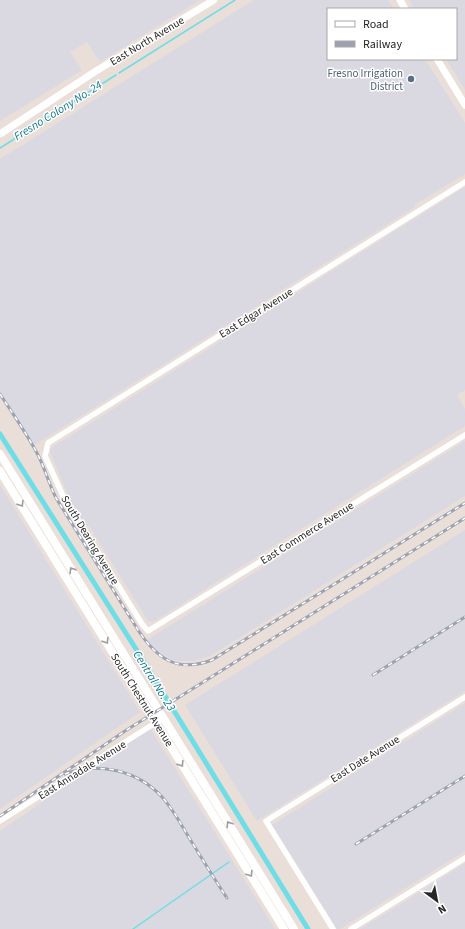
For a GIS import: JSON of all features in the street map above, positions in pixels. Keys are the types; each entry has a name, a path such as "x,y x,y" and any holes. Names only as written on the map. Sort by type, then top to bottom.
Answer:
{"main road":[{"path":"0,454 294,929"},
{"path":"0,472 8,467"},
{"name":"South Chestnut Avenue","path":"0,472 284,929"}],"street":[{"name":"East North Avenue","path":"0,134 90,75 214,0"},
{"path":"437,60 465,105"},
{"name":"East Edgar Avenue","path":"48,443 465,182"},
{"name":"East Commerce Avenue","path":"148,631 465,435"},
{"name":"South Dearing Avenue","path":"48,443 45,456 63,496 142,624 148,631"},
{"name":"East Date Avenue","path":"333,929 266,821 465,697"},
{"name":"East Annadale Avenue","path":"0,821 163,718"},
{"path":"351,929 465,858"}],"shaded area":[{"path":"0,0 200,0 100,62 87,42 70,52 82,70 0,121"},
{"path":"254,0 388,0 393,8 327,8 327,60 426,60 465,123 465,174 414,205 415,207 33,446 0,392 0,159"},
{"path":"409,0 465,0 465,90 447,60 457,60 457,8 413,8"},
{"path":"465,187 465,390 457,395 465,409 465,426 153,622 148,621 89,526 86,525 69,498 50,452 51,448"},
{"path":"465,441 465,496 210,656 192,661 173,660 156,651 145,641"},
{"path":"0,485 140,712 0,809"},
{"path":"465,530 465,691 257,821 185,705"},
{"path":"465,703 465,851 340,929 337,929 272,825"},
{"path":"150,728 275,929 0,929 0,831"},
{"path":"465,863 465,929 360,929 401,904"}],"waterway":[{"name":"Fresno Colony No. 24","path":"119,73 235,0"},
{"name":"Fresno Colony No. 24","path":"0,148 116,75"},
{"name":"Central No. 23","path":"0,434 141,657 308,929"},
{"path":"133,929 229,862"}],"railway":[{"path":"0,394 38,455 56,498 138,630 145,640 161,656 178,664 200,664 212,660 465,503"},
{"path":"0,816 125,731 465,518"},
{"path":"373,675 465,617"},
{"path":"65,774 91,768 118,771 142,781 153,789 163,798 179,820 227,898"},
{"path":"356,844 465,776"}],"place":[{"name":"Fresno Irrigation District","path":"411,79"}]}
